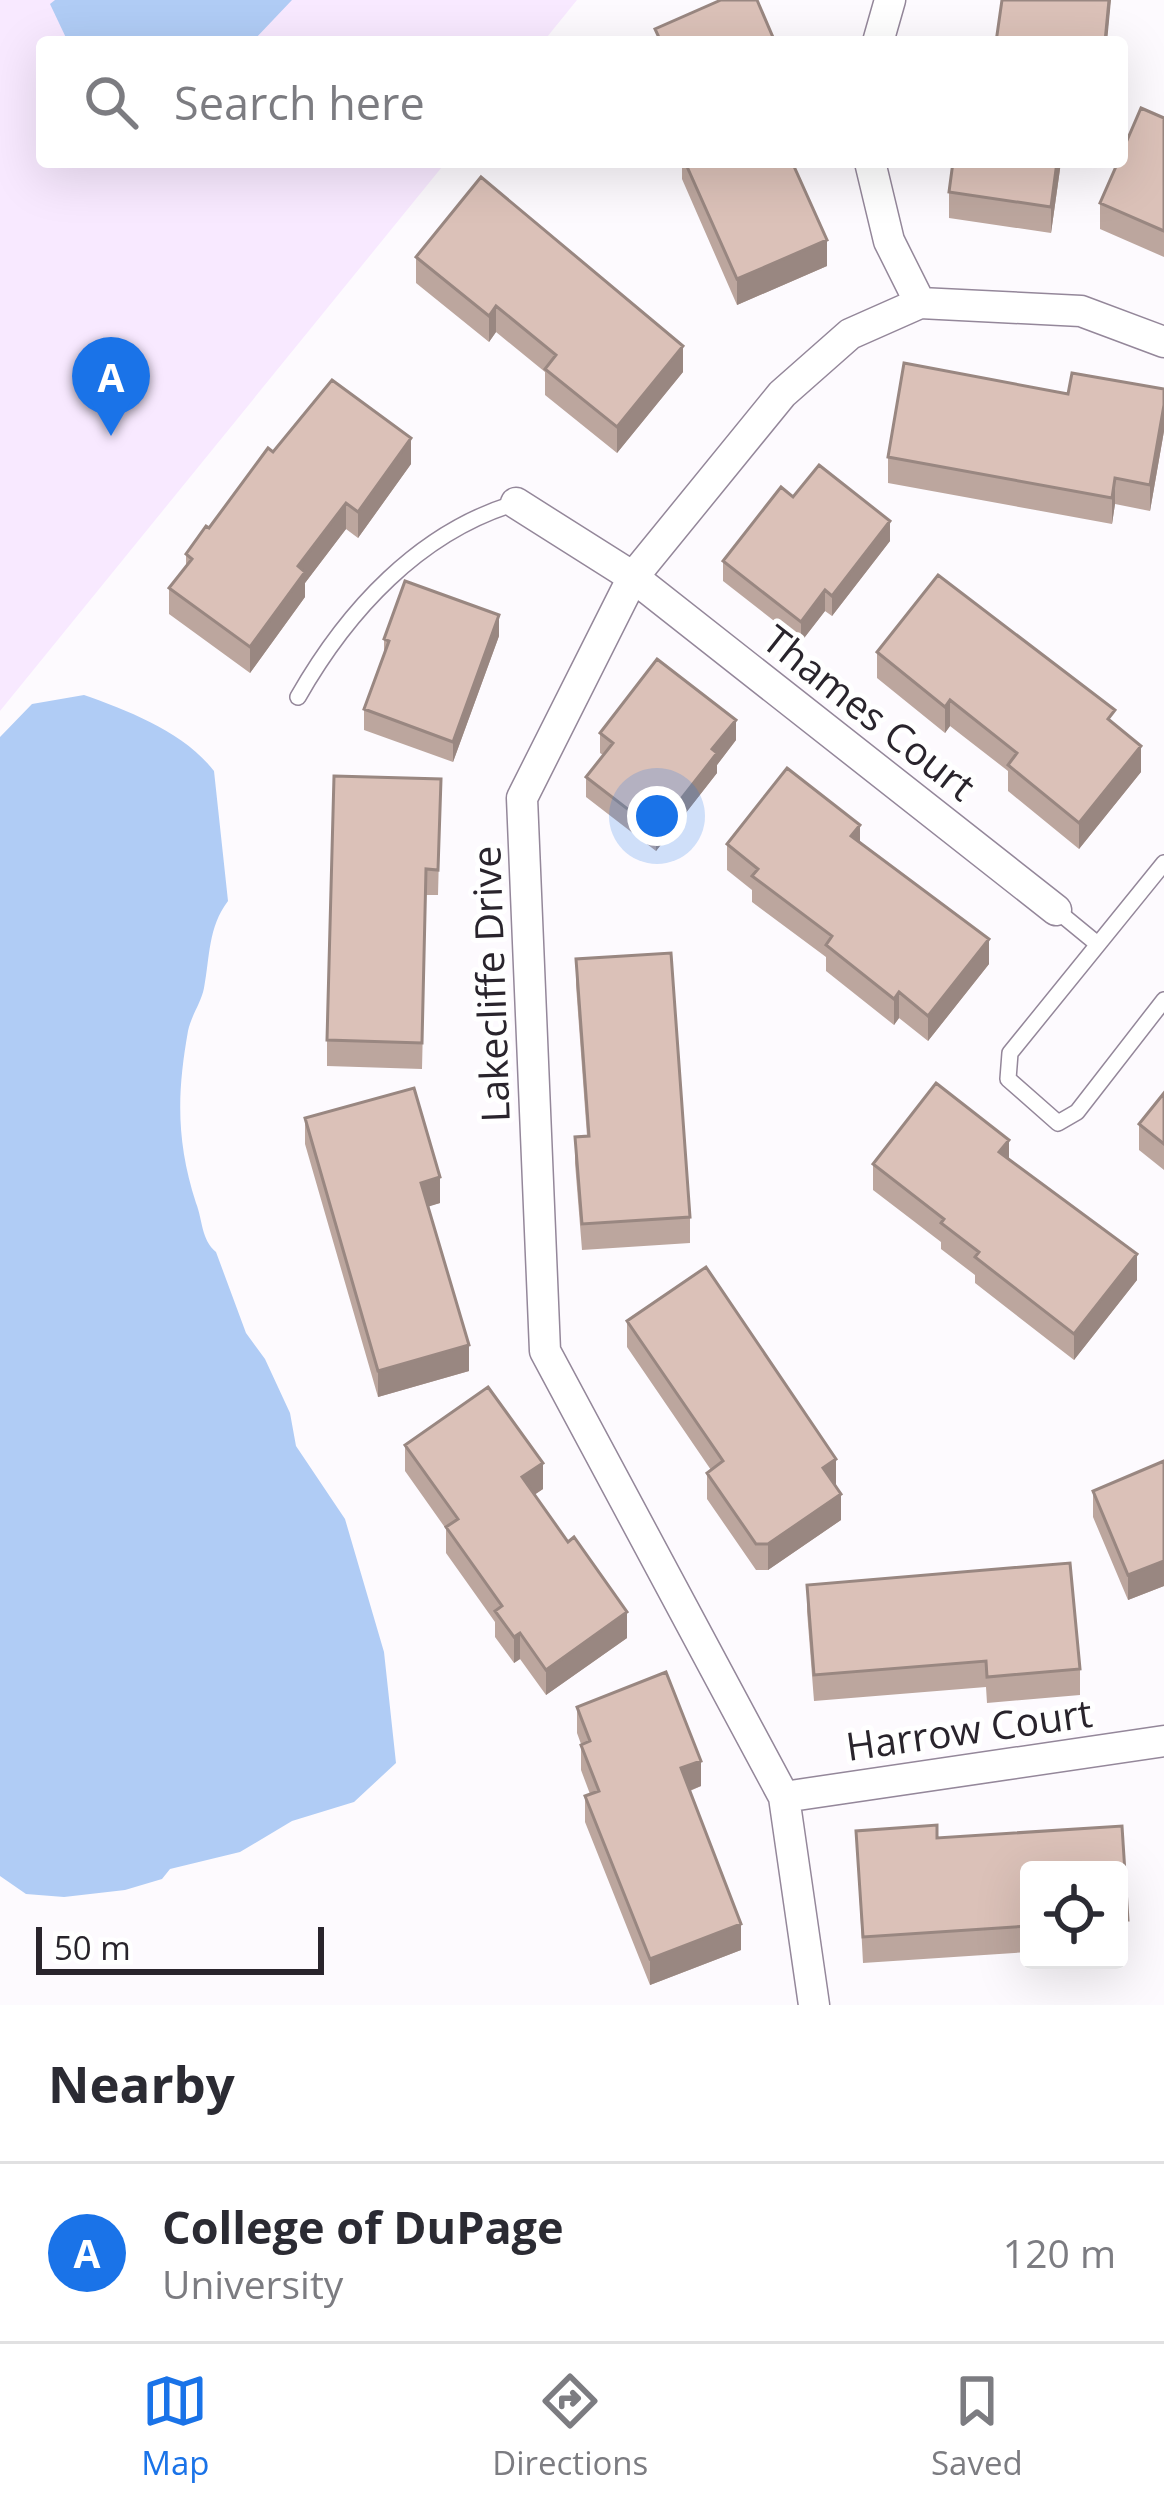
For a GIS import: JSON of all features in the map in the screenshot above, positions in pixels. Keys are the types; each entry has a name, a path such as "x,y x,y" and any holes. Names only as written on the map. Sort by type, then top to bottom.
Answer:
{"street":[{"path":"880,36 890,0"},
{"path":"871,168 889,242 920,303"},
{"name":"Lakecliffe Drive","path":"814,2005 784,1797 545,1351 522,798 633,577 782,394 850,334 920,303 1082,311 1164,342"},
{"name":"Thames Court","path":"516,503 633,577 1056,910"},
{"name":"Harrow Court","path":"784,1797 1164,1741"}],"lane":[{"path":"298,697 329,643 385,581 475,515 516,503"},
{"path":"1164,863 1095,942 1010,1053 1008,1079 1058,1123 1077,1112 1164,1000"},
{"path":"1056,910 1095,942"}],"shaded area":[{"path":"0,0 577,0 548,36 36,36 36,168 441,168 0,711"}],"water":[{"path":"55,0 292,0 258,36 65,36 50,4"},
{"path":"84,695 172,734 214,771 228,901 213,932 204,988 188,1031 180,1096 185,1159 205,1236 216,1252 246,1333 265,1359 290,1413 296,1446 345,1519 384,1652 396,1763 354,1802 292,1821 240,1852 170,1869 162,1879 125,1890 64,1897 26,1894 0,1876 0,737 32,704"}],"building":[{"path":"721,0 757,0 772,36 658,36 655,29"},
{"path":"1002,0 1109,0 1106,36 997,36"},
{"path":"1141,108 1164,118 1164,231 1100,203 1115,168 1128,168 1128,138"},
{"path":"688,168 795,168 827,240 737,279"},
{"path":"952,168 1056,168 1051,207 949,192"},
{"path":"481,177 683,346 617,427 545,369 556,355 496,306 489,316 416,257"},
{"path":"904,363 1068,394 1072,373 1164,389 1150,485 1115,478 1112,498 888,457"},
{"path":"332,380 411,438 358,512 346,503 298,566 305,572 250,647 169,588 192,559 186,554 206,526 268,448 273,452"},
{"path":"819,465 890,521 832,596 825,590 801,622 723,561 781,487 793,497"},
{"path":"938,575 1115,710 1108,719 1141,746 1079,823 1008,765 1017,753 950,700 945,707 877,652"},
{"path":"405,581 499,615 453,742 364,709"},
{"path":"657,659 736,720 712,749 717,753 656,831 586,777 613,743 600,733"},
{"path":"787,768 860,825 851,836 989,939 928,1016 899,992 894,999 826,945 832,936 752,876 758,869 727,844"},
{"path":"334,776 441,779 438,870 426,869 422,1043 327,1040"},
{"path":"671,953 690,1217 582,1224 575,1137 589,1136 576,959"},
{"path":"936,1083 1009,1140 999,1152 1137,1254 1074,1334 975,1257 979,1252 941,1223 944,1219 873,1164"},
{"path":"414,1088 440,1177 421,1183 469,1345 378,1371 305,1118"},
{"path":"1164,1093 1164,1144 1139,1124"},
{"path":"706,1267 836,1459 823,1468 841,1494 768,1544 756,1544 707,1473 723,1461 627,1321"},
{"path":"488,1387 543,1463 522,1477 568,1542 574,1537 627,1612 546,1670 520,1633 514,1637 495,1611 502,1606 446,1527 458,1519 405,1445"},
{"path":"1164,1461 1164,1561 1128,1575 1093,1491"},
{"path":"1070,1563 1080,1669 987,1677 986,1661 814,1675 807,1585"},
{"path":"666,1672 701,1761 681,1768 741,1924 650,1959 585,1796 599,1791 581,1745 590,1741 577,1707"},
{"path":"937,1825 937,1838 1122,1826 1124,1861 1020,1861 1020,1927 863,1937 856,1831"}],"place":[{"name":"College of DuPage","path":"111,436"}]}
